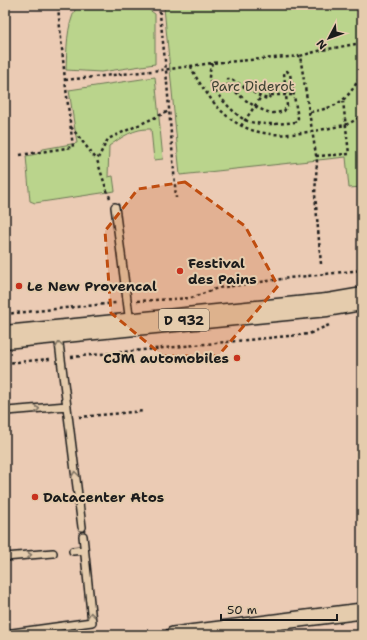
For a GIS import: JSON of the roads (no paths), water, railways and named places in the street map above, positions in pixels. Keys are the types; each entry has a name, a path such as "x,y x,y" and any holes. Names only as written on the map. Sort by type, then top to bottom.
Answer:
{"main road":[{"name":"D 932","path":"5,337 327,305 362,299"}],"street":[{"path":"173,635 362,611"}],"lane":[{"path":"114,207 131,325"},
{"path":"58,332 82,527"},
{"path":"7,411 68,406"},
{"path":"5,634 92,622 82,536"},
{"path":"73,551 84,550"},
{"path":"5,557 53,553"}],"place":[{"name":"Festival des Pains","path":"180,271"},
{"name":"Le New Provencal","path":"19,286"},
{"name":"CJM automobiles","path":"237,358"},
{"name":"Datacenter Atos","path":"35,497"}],"park label":[{"name":"Parc Diderot","path":"253,86"}]}
